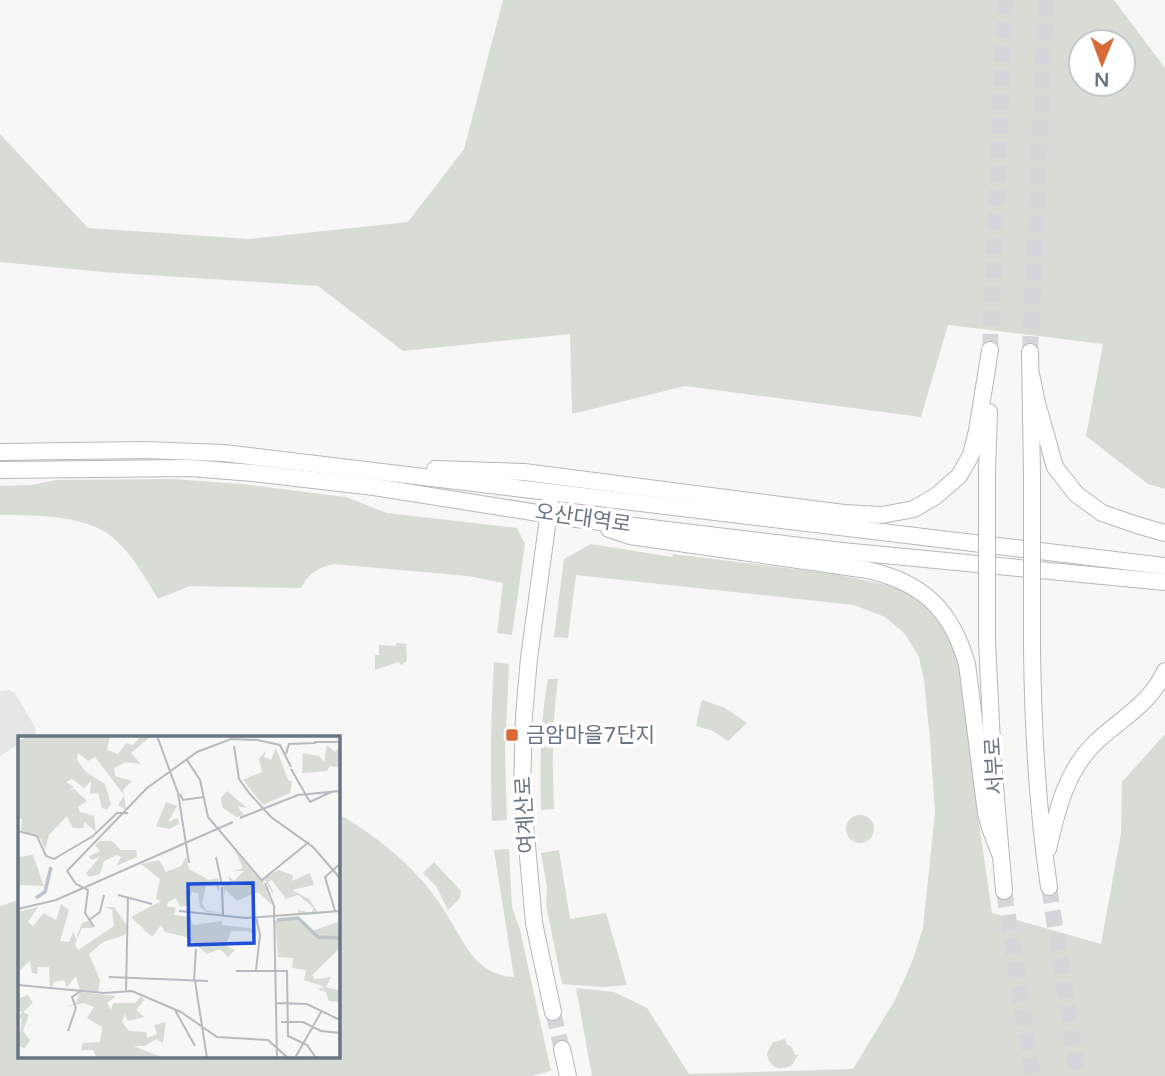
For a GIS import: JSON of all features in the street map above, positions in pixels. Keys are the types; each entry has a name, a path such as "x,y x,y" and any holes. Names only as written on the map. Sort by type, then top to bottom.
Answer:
{"main road":[{"name":"서부로","path":"344,467 524,472 844,513 882,515 914,509 936,496 959,476 971,455 977,431 990,350 987,640 993,762 1004,891"},
{"path":"1030,352 1037,403 1055,467 1076,494 1102,513 1165,533"},
{"name":"서부로","path":"1031,374 1033,706 1038,787 1049,887"},
{"name":"오산대역로","path":"0,452 198,451 1165,566"},
{"name":"오산대역로","path":"0,470 181,468 241,472 374,487 576,519 855,552 1165,582"},
{"name":"여계산로","path":"552,492 528,670 522,790 534,923 553,1012"},
{"path":"576,519 630,536 868,570 892,576 911,585 930,599 952,625 962,645 967,664 986,813 1000,855"},
{"path":"1045,862 1061,795 1081,759 1096,741 1150,695 1165,671"},
{"path":"562,1049 568,1076"}],"shaded area":[{"path":"503,0 1114,0 1135,28 1067,28 1067,98 1137,98 1137,31 1165,68 1165,489 1148,484 1086,436 1103,344 948,325 921,417 685,386 572,414 570,334 403,351 318,286 103,272 0,262 0,134 88,228 249,239 408,222 464,149"},
{"path":"172,479 241,484 346,497 387,513 517,528 525,544 512,635 497,633 503,583 468,576 334,564 314,572 301,588 190,586 158,599 125,549 98,528 62,518 0,515 0,486 32,485 56,480"},
{"path":"591,544 672,557 673,554 834,574 887,585 906,592 927,608 954,641 966,684 978,816 992,913 1101,944 1121,834 1122,782 1165,734 1165,1076 592,1076 576,988 614,992 647,1008 689,1074 853,1069 895,1000 923,928 935,812 924,680 919,657 905,634 885,617 854,605 576,575 568,638 554,637 564,559"},
{"path":"397,643 408,644 407,661 401,665 399,662 375,670 375,655 379,655 379,645 395,646"},
{"path":"494,662 509,664 505,752 507,820 492,821 491,742"},
{"path":"548,679 558,679 553,744 554,809 541,810 541,744"},
{"path":"9,690 15,693 36,729 33,736 18,736 18,745 0,756 0,691"},
{"path":"703,700 725,708 747,723 728,741 713,731 696,726"},
{"path":"340,815 378,840 419,877 480,964 501,975 514,977 494,850 509,849 512,907 520,930 551,1071 532,1076 0,1076 0,906 18,900 18,1058 340,1058"},
{"path":"860,815 870,819 874,829 870,839 860,843 850,839 846,829 850,819"},
{"path":"559,850 570,919 606,913 627,985 602,987 562,984 546,905 547,887 541,853"},
{"path":"434,862 461,891 460,898 448,910 436,886 423,873"},
{"path":"785,1039 795,1055 798,1055 792,1065 775,1067 767,1053 773,1042"}],"tunnel":[{"path":"990,350 1005,0"},
{"path":"1030,352 1046,0"},
{"path":"1049,887 1078,1076"},
{"path":"1004,891 1033,1076"},
{"path":"553,1012 562,1049"}],"place":[{"name":"금암마을7단지","path":"512,735"}]}
